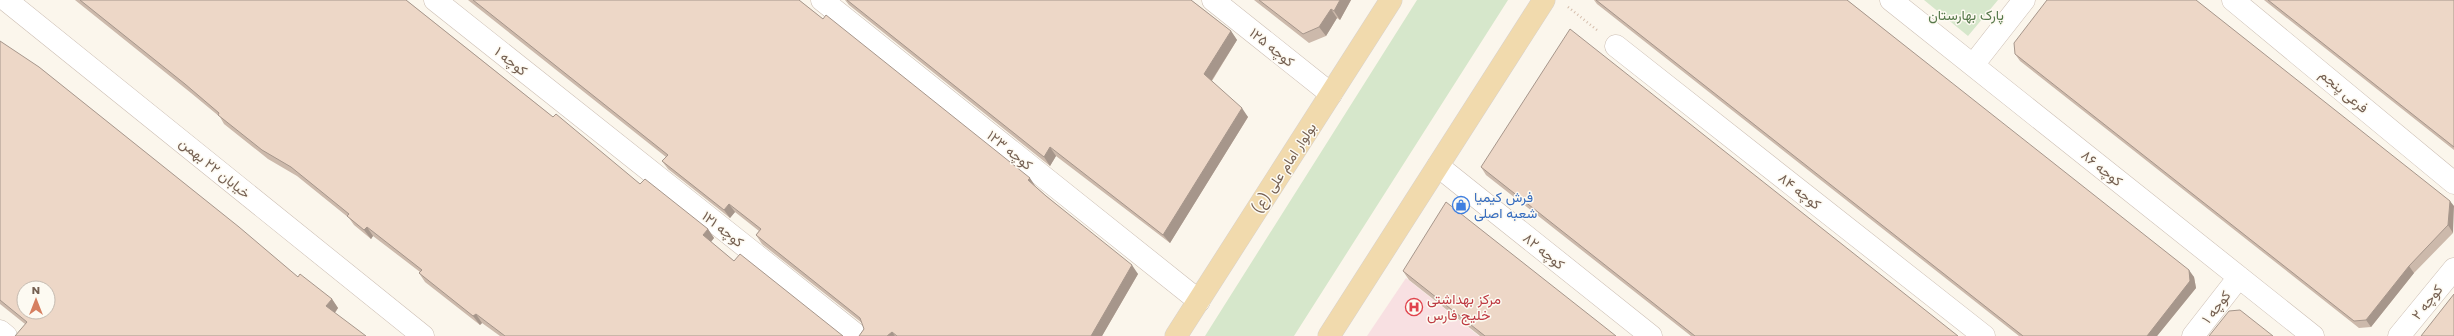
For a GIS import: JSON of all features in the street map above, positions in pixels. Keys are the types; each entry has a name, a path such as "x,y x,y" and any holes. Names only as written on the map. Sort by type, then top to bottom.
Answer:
{"main road":[{"name":"بولوار امام علی (ع)","path":"1176,336 1391,0"},
{"path":"1329,336 1544,0"}],"street":[{"name":"خیابان ۲۲ بهمن","path":"6,0 424,336"},
{"name":"کوچه ۱","path":"435,0 588,122"},
{"name":"کوچه ۱۲۳","path":"822,0 1199,301"},
{"name":"کوچه ۱۲۵","path":"1213,0 1331,94"},
{"name":"کوچه ۸۶","path":"1891,0 2313,336"},
{"path":"1973,65 2024,0"},
{"name":"فرعی پنجم","path":"2233,0 2454,183"},
{"name":"کوچه ۸۴","path":"1616,46 1984,336"},
{"name":"کوچه ۱۲۱","path":"588,122 858,336"},
{"name":"کوچه ۸۲","path":"1438,166 1650,336"},
{"name":"کوچه ۲","path":"2399,336 2454,269"},
{"name":"کوچه ۱","path":"2193,336 2239,277"},
{"path":"0,331 6,336"}],"path":[{"path":"1565,5 1616,46"}],"shaded area":[{"name":"مرکز بهداشتی خلیج فارس","path":"1406,278 1479,336 1367,336"}],"green space":[{"path":"1417,0 1508,0 1294,336 1205,336"},
{"name":"پارک بهارستان","path":"1924,0 1998,0 1968,36"}],"building":[{"path":"80,0 406,0 553,117 556,114 640,184 645,179 708,229 703,235 734,261 740,254 843,336 505,336 476,314 473,316 419,273 422,270 367,227 364,230 347,216 349,214 291,167 262,150 218,115 219,113 185,84"},
{"path":"473,0 799,0 823,19 826,15 1030,178 1028,180 1046,196 1132,265 1091,336 897,336 892,332 887,336 859,336 864,329 860,318 756,235 761,229 729,204 724,210 662,161 668,155"},
{"path":"847,0 1191,0 1231,31 1204,74 1242,108 1163,235 1050,147 1044,157"},
{"path":"1259,0 1340,0 1334,11 1331,9 1319,27 1303,34"},
{"path":"1596,0 1847,0 2189,270 2190,281 2147,336 2023,336"},
{"path":"2047,0 2196,0 2450,201 2448,225 2409,266 2366,320 2354,321 2015,54 2014,43"},
{"path":"2268,0 2454,0 2454,147"},
{"path":"1570,29 1958,336 1695,336 1481,167"},
{"path":"0,41 39,67 239,227 298,277 300,274 332,299 326,306 366,336 15,336 27,322 25,320 56,320 56,280 16,280 16,313 0,300"},
{"path":"1446,202 1616,336 1485,336 1403,271"},
{"path":"2454,294 2454,336 2421,336"},
{"path":"2240,310 2273,336 2209,336 2229,311"}],"place":[{"name":"فرش کیمیا شعبه اصلی","path":"1461,205"},
{"name":"مرکز بهداشتی خلیج فارس","path":"1414,307"}]}
